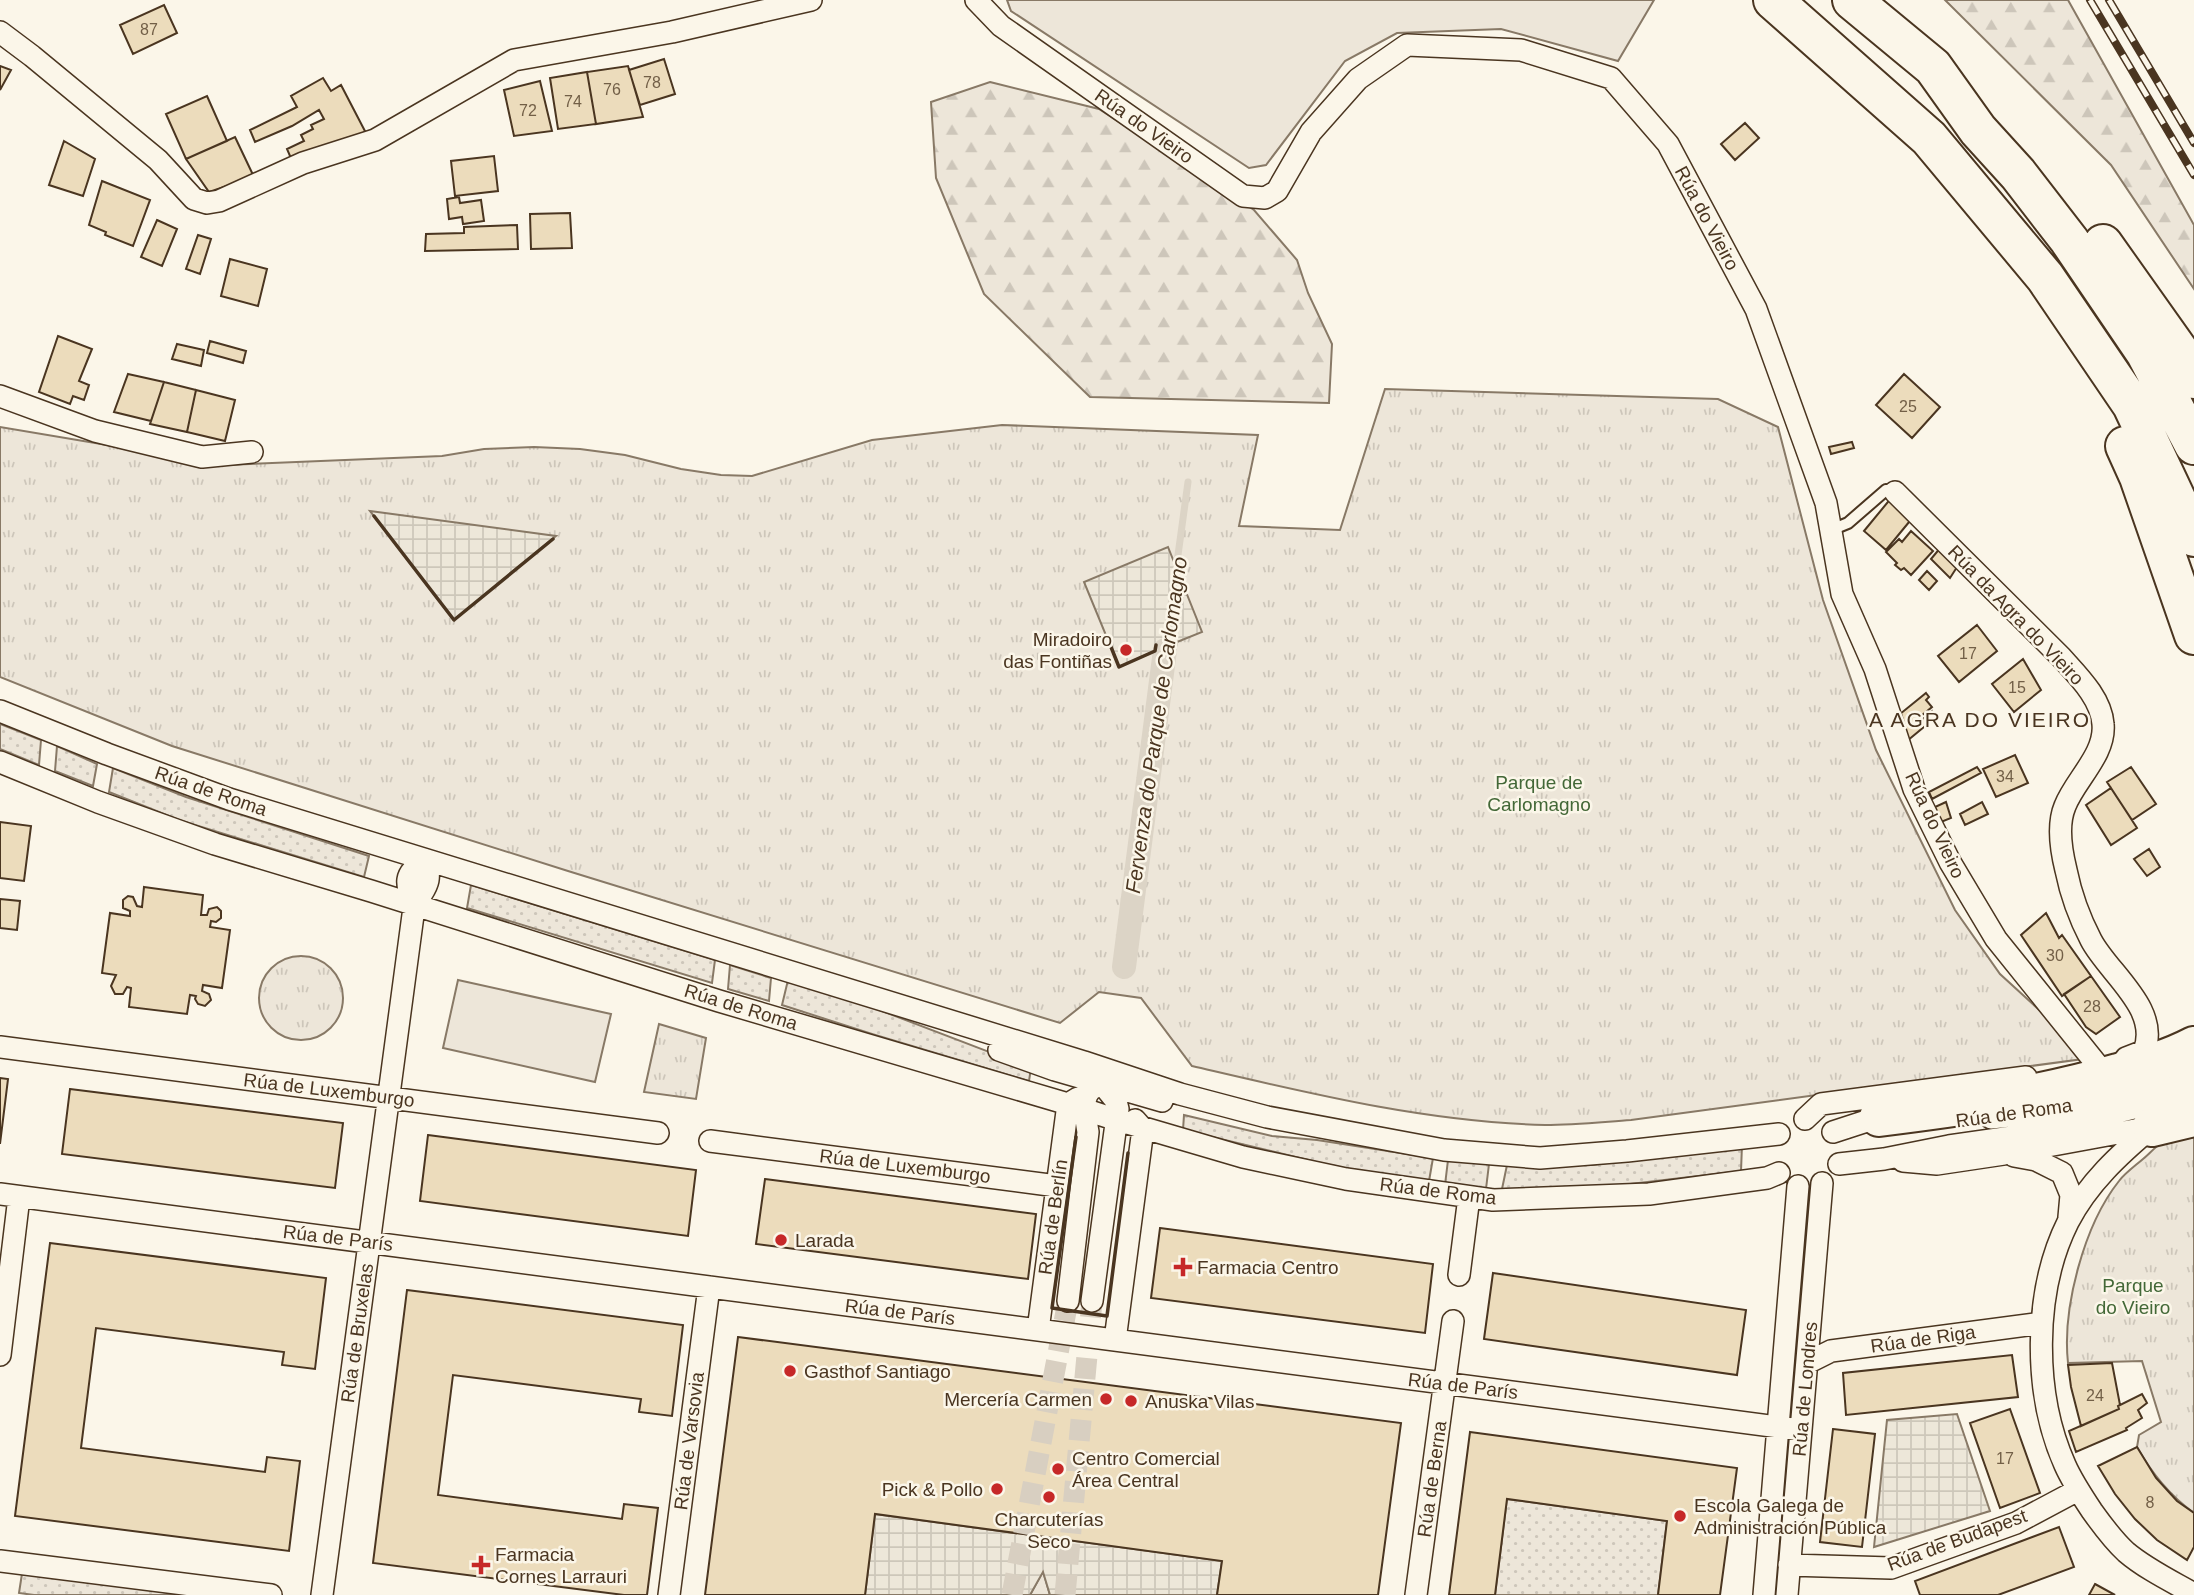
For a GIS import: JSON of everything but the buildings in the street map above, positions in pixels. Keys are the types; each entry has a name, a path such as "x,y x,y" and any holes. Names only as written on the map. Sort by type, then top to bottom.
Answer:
{"highway":[{"path":"1773,0 1929,138 2045,276 2132,405 2194,537"},
{"path":"1852,0 1933,67 1980,101 2009,129 2098,237 2181,354 2194,379"},
{"path":"1933,67 1978,130 2018,174 2069,240 2145,352 2194,445"},
{"path":"2045,276 2105,398 2139,477 2194,635"},
{"path":"1868,1108 2015,1098 2074,1086 2171,1058 2194,1046"},
{"path":"2141,1109 2194,1117"}],"street":[{"path":"0,32 158,160 194,199 207,203 219,201 303,163 375,140 514,60 671,32 811,0"},
{"name":"Rúa do Vieiro","path":"976,0 1001,26 1243,196 1265,198 1277,191 1311,132 1358,79 1407,45 1521,50 1611,78 1668,144 1756,309 1826,503 1842,594 1875,669 1914,789 1950,862 1996,939 2099,1067"},
{"path":"0,396 95,431 202,457 252,452"},
{"name":"Rúa da Agra do Vieiro","path":"1895,492 2062,657 2097,704 2104,725 2099,747 2064,807 2062,853 2073,901 2092,943 2134,996 2144,1020 2148,1040 2144,1051 2099,1067"},
{"name":"Rúa de Roma","path":"0,711 229,799 1180,1094 1294,1122 1444,1150 1540,1158 1779,1134 1786,1126 1805,1119 1821,1104 1868,1108 1928,1124 2035,1114 2141,1109"},
{"name":"Rúa de Roma","path":"0,762 98,802 215,844 732,1005 1096,1102 1194,1110 1258,1124 1294,1122"},
{"path":"415,905 428,885 430,874 425,860"},
{"name":"Rúa de Bruxelas","path":"322,1595 415,905"},
{"name":"Rúa de Roma","path":"916,1010 964,1037 1055,1070 1096,1102 1143,1129 1243,1157 1346,1179 1493,1200 1648,1194 1750,1181 1779,1173"},
{"name":"Rúa de Luxemburgo","path":"0,1047 657,1133"},
{"name":"Rúa de Roma","path":"1833,1132 1868,1108 2099,1067"},
{"name":"Rúa de Roma","path":"1839,1164 2026,1135 2141,1109 2194,1074"},
{"name":"Rúa de Roma","path":"1884,1159 1937,1164 2004,1154 2194,1093"},
{"path":"1091,1301 1096,1102"},
{"name":"Rúa de Berlín","path":"1038,1330 1057,1186 1096,1102"},
{"name":"Rúa de Berlín","path":"1069,1301 1088,1132 1096,1102"},
{"path":"2141,1109 2118,1156 2086,1192 2068,1222 2051,1271 2042,1323 2041,1359 2053,1435 2078,1490 2104,1528 2125,1551 2194,1594"},
{"path":"1779,1134 1773,1152 1779,1173 1798,1186 1822,1183 1839,1164 1841,1153 1833,1132 1825,1125 1805,1119"},
{"path":"1115,1340 1143,1129"},
{"name":"Rúa de Luxemburgo","path":"710,1141 1057,1186"},
{"path":"2004,1154 2036,1160 2062,1173 2071,1195 2068,1222"},
{"name":"Rúa de Londres","path":"1787,1595 1822,1183"},
{"name":"Rúa de Londres","path":"1764,1595 1798,1186"},
{"path":"0,1355 10,1195"},
{"name":"Rúa de París","path":"10,1195 1801,1430"},
{"path":"1459,1275 1469,1197"},
{"name":"Rúa de Varsovia","path":"669,1595 709,1287"},
{"name":"Rúa de Berna","path":"1416,1595 1453,1321"},
{"name":"Rúa de Riga","path":"1807,1363 1831,1351 2042,1323"},
{"name":"Rúa de Budapest","path":"1789,1565 1891,1568 2015,1523 2078,1490"},
{"path":"0,1561 271,1595"}],"lane":[{"path":"1831,530 1848,523 1886,490 1895,492"}],"green space":[{"path":"1007,0 1654,0 1618,61 1501,29 1397,33 1345,61 1266,165 1249,168 1011,11"},
{"path":"1945,0 2068,0 2194,225 2194,289 2111,165"},
{"path":"990,82 1099,109 1254,210 1297,260 1308,293 1332,344 1329,403 1090,397 984,294 936,178 931,102"},
{"name":"Parque de Carlomagno","path":"1385,389 1718,399 1778,427 1823,600 1876,750 1955,910 2000,974 2084,1051 2083,1059 1631,1120 1577,1124 1500,1123 1367,1104 1192,1066 1141,998 1099,992 1060,1023 172,746 0,677 0,427 113,446 203,466 442,456 484,449 534,447 580,449 625,455 681,469 752,476 872,440 1002,425 1258,435 1239,526 1340,530"},
{"path":"0,724 41,740 39,765 0,749"},
{"path":"57,746 97,764 93,786 55,771"},
{"path":"113,768 186,797 369,856 364,877 179,820 109,792"},
{"path":"471,885 715,960 712,983 467,908"},
{"path":"293,956 309,956 325,963 336,974 343,990 340,1014 331,1028 309,1040 293,1040 277,1033 266,1022 259,1006 259,990 266,974 277,963"},
{"path":"730,965 771,978 769,1001 728,989"},
{"path":"458,980 611,1014 595,1082 443,1048"},
{"path":"788,980 869,1006 1031,1068 1029,1081 782,1005"},
{"path":"659,1024 706,1038 696,1099 644,1092"},
{"path":"1184,1115 1272,1136 1317,1140 1433,1158 1429,1181 1337,1167 1183,1130"},
{"name":"Parque do Vieiro","path":"2194,1133 2194,1513 2162,1483 2137,1447 2139,1435 2161,1422 2142,1361 2068,1363 2067,1341 2072,1293 2078,1268 2095,1220 2107,1199 2124,1175 2163,1142"},
{"path":"1742,1145 1741,1171 1596,1188 1502,1189 1507,1165 1592,1165"},
{"path":"1448,1160 1489,1164 1486,1189 1445,1185"},
{"path":"1507,1499 1667,1521 1658,1595 1495,1595"},
{"path":"23,1567 232,1595 19,1593"},
{"path":"1043,1571 1050,1595 1030,1595"}],"shaded area":[{"path":"370,511 556,536 454,620"},
{"path":"1168,547 1202,632 1177,642 1176,647 1156,645 1155,651 1119,667 1084,582"},
{"path":"1957,1414 1990,1511 1874,1547 1887,1420"},
{"path":"875,1514 1222,1561 1217,1595 1050,1595 1043,1572 1030,1595 865,1595"}],"waterway":[{"name":"Fervenza do Parque de Carlomagno","path":"1165,650 1188,482"},
{"name":"Fervenza do Parque de Carlomagno","path":"1124,967 1165,650"}],"tunnel":[{"path":"1012,1595 1068,1301"},
{"path":"1065,1595 1092,1301"}],"railway":[{"path":"2090,0 2194,175"},
{"path":"2109,0 2194,143"}],"wall":[{"path":"374,516 454,620 553,539"},
{"path":"1109,642 1119,667 1155,651 1156,645"},
{"path":"1076,1137 1052,1308 1107,1316 1128,1153"}],"place":[{"name":"Miradoiro das Fontiñas","path":"1126,650"},
{"name":"Larada","path":"781,1240"},
{"name":"Farmacia Centro","path":"1183,1267"},
{"name":"Gasthof Santiago","path":"790,1371"},
{"name":"Mercería Carmen","path":"1106,1399"},
{"name":"Anuska Vilas","path":"1131,1401"},
{"name":"Centro Comercial Área Central","path":"1058,1469"},
{"name":"Pick & Pollo","path":"997,1489"},
{"name":"Charcuterías Seco","path":"1049,1497"},
{"name":"Escola Galega de Administración Pública","path":"1680,1516"},
{"name":"Farmacia Cornes Larrauri","path":"481,1565"}],"district":[{"name":"A AGRA DO VIEIRO","path":"1980,719"}]}
